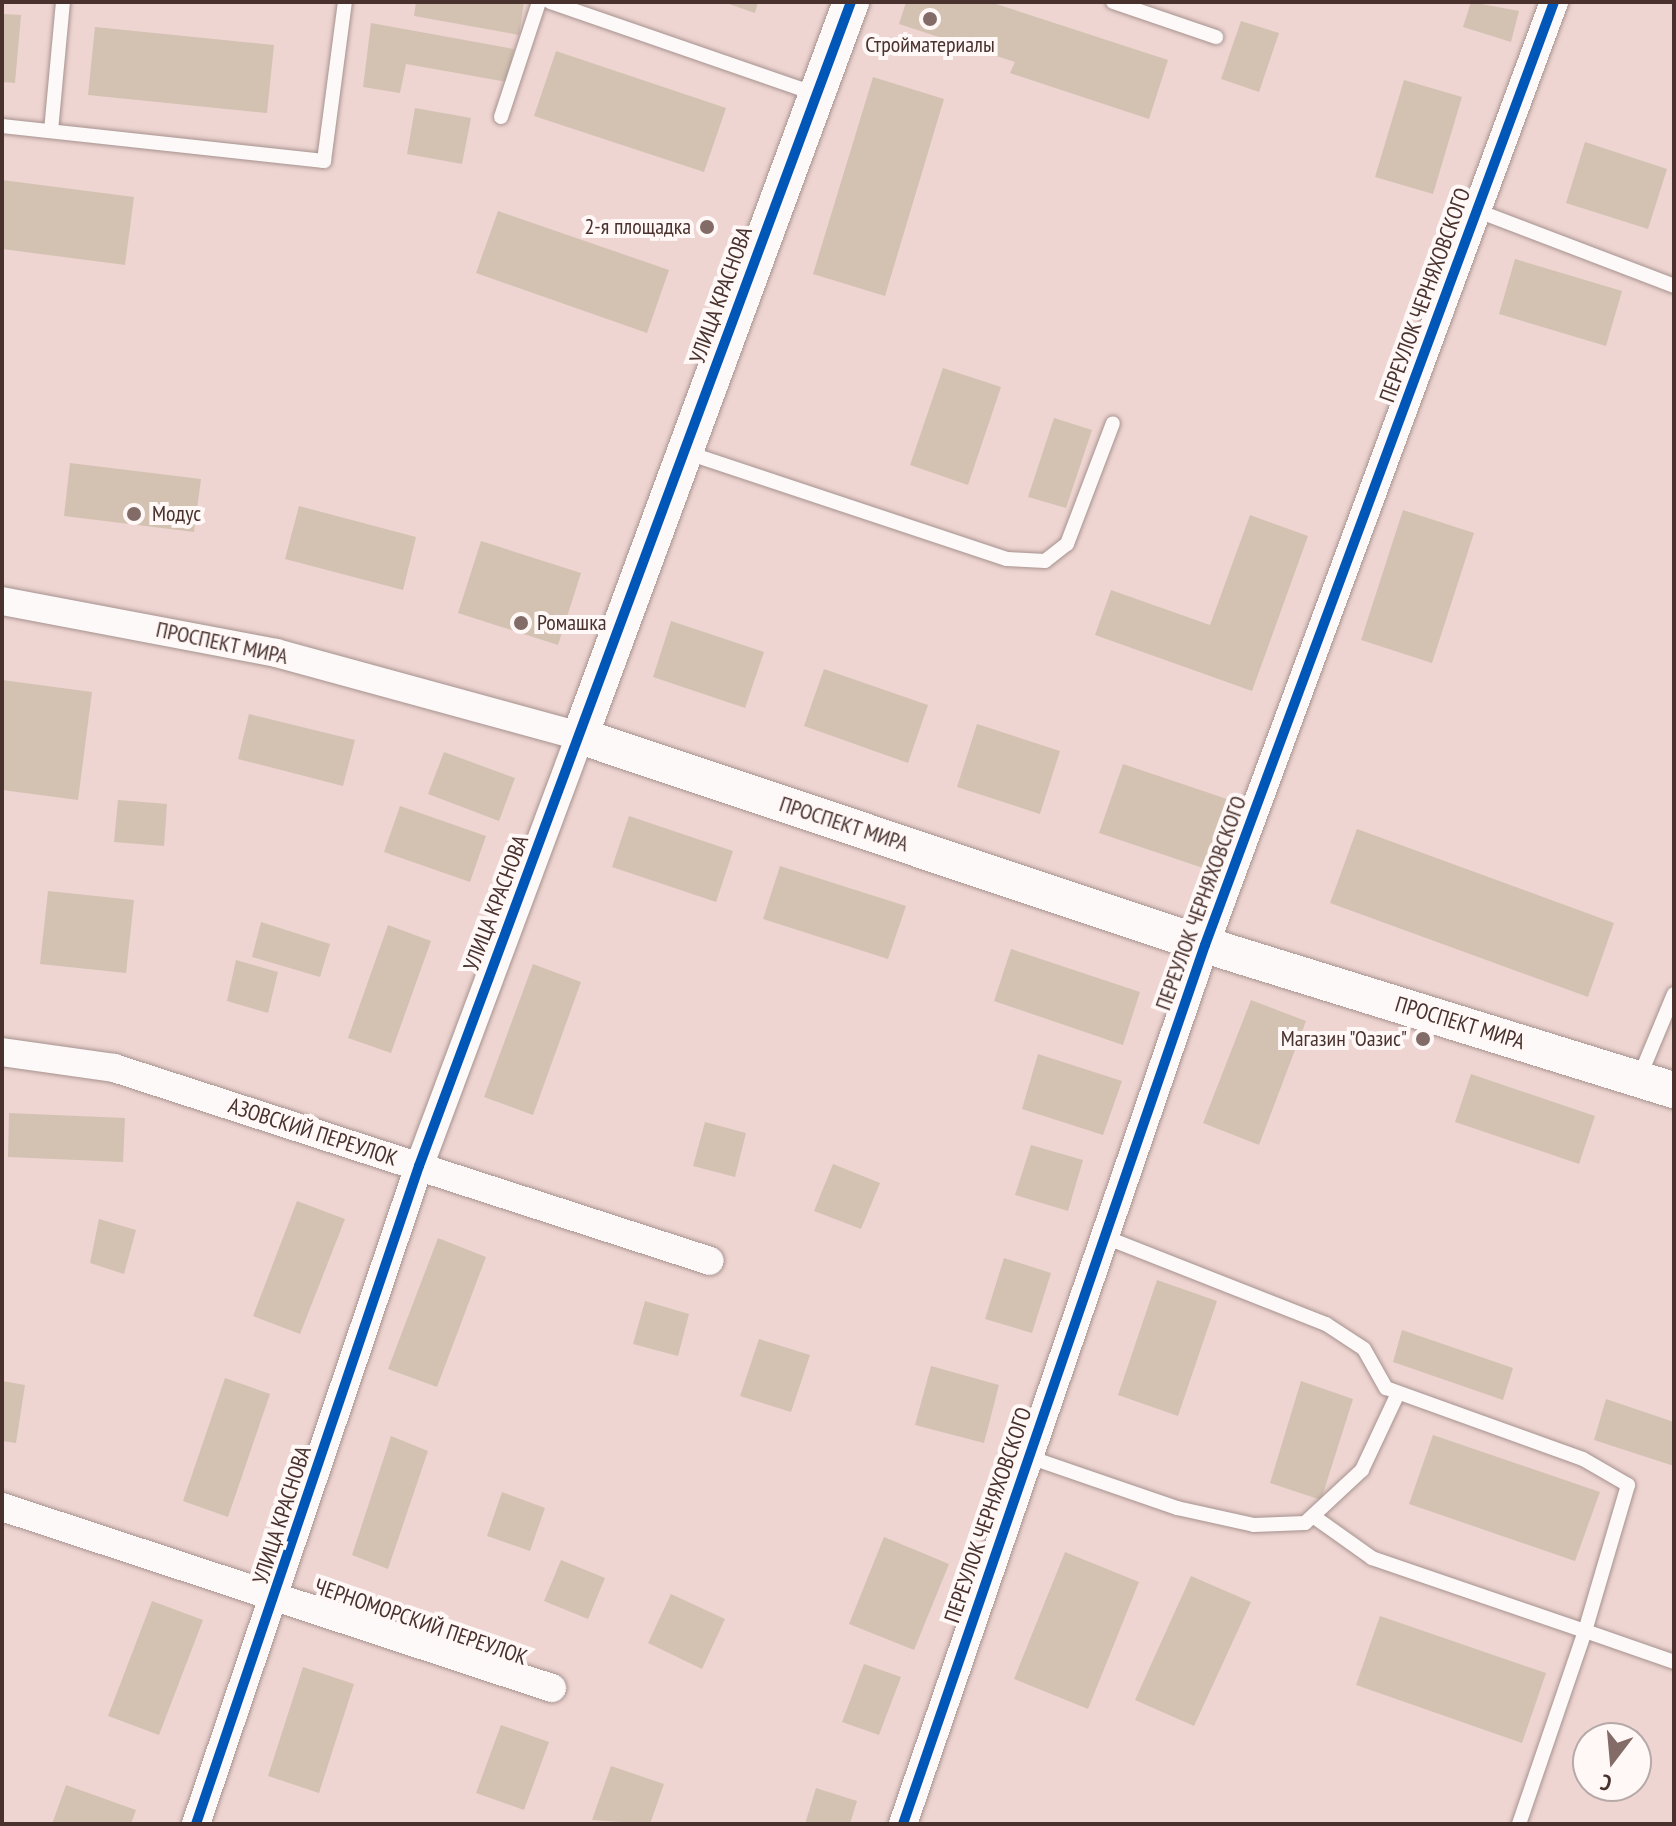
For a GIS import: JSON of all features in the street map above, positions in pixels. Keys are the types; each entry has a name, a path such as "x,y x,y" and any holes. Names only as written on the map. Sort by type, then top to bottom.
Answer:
{"street":[{"name":"УЛИЦА КРАСНОВА","path":"196,1824 277,1594 419,1166 851,2"},
{"name":"ПЕРЕУЛОК ЧЕРНЯХОВСКОГО","path":"903,1824 1205,945 1554,2"},
{"name":"ПРОСПЕКТ МИРА","path":"2,601 276,653 580,736 1205,945 1674,1090"},
{"name":"АЗОВСКИЙ ПЕРЕУЛОК","path":"2,1052 114,1068 710,1261"},
{"name":"ЧЕРНОМОРСКИЙ ПЕРЕУЛОК","path":"2,1507 277,1594 552,1688"}],"lane":[{"path":"51,131 63,2"},
{"path":"2,126 324,161 345,2"},
{"path":"501,117 539,2"},
{"path":"550,2 817,94"},
{"path":"1113,2 1216,37"},
{"path":"1478,211 1674,286"},
{"path":"685,452 1007,559 1045,561 1067,544 1113,423"},
{"path":"1639,1079 1674,994"},
{"path":"1105,1237 1326,1324 1364,1349 1386,1388 1583,1459 1628,1485 1585,1631 1519,1824"},
{"path":"1029,1457 1254,1525 1313,1516 1362,1470 1398,1393"},
{"path":"1313,1516 1372,1558 1674,1662"}],"building":[{"path":"416,2 524,2 519,35 414,16"},
{"path":"723,2 758,2 755,13"},
{"path":"906,2 990,2 1168,60 1149,119 1010,73 1015,62 899,24"},
{"path":"1471,2 1519,11 1511,42 1463,27"},
{"path":"2,14 21,15 15,83 2,82"},
{"path":"1241,21 1279,33 1259,92 1221,79"},
{"path":"371,23 514,49 507,82 406,64 400,93 363,87"},
{"path":"95,27 274,45 267,113 88,95"},
{"path":"556,51 726,108 704,172 534,116"},
{"path":"873,77 944,99 885,296 813,274"},
{"path":"1404,80 1462,97 1433,194 1375,177"},
{"path":"415,108 471,118 462,164 407,154"},
{"path":"1585,142 1667,169 1648,229 1566,203"},
{"path":"2,180 134,197 125,265 2,249"},
{"path":"498,211 669,270 647,333 476,273"},
{"path":"1515,259 1622,291 1606,346 1499,314"},
{"path":"943,368 1001,387 968,485 910,465"},
{"path":"1054,418 1092,430 1066,508 1028,497"},
{"path":"70,463 201,479 194,532 64,516"},
{"path":"299,506 416,537 403,590 285,559"},
{"path":"1403,510 1474,533 1432,663 1361,640"},
{"path":"1250,515 1308,536 1252,691 1095,635 1111,590 1210,625"},
{"path":"481,541 581,573 558,645 458,613"},
{"path":"671,621 764,652 745,708 653,677"},
{"path":"824,669 928,705 908,763 804,726"},
{"path":"2,680 92,692 78,800 2,790"},
{"path":"249,714 355,740 343,786 238,759"},
{"path":"977,724 1060,751 1040,814 957,787"},
{"path":"444,752 515,778 499,821 428,794"},
{"path":"1123,764 1227,799 1203,868 1099,833"},
{"path":"118,800 167,804 164,846 114,842"},
{"path":"400,806 486,836 470,882 384,852"},
{"path":"629,816 733,851 716,902 612,867"},
{"path":"1357,829 1614,923 1588,997 1330,903"},
{"path":"780,866 906,906 888,959 763,919"},
{"path":"48,891 134,900 126,973 40,964"},
{"path":"261,922 330,944 320,977 252,957"},
{"path":"388,925 431,941 391,1053 348,1038"},
{"path":"1011,949 1140,992 1123,1045 994,1001"},
{"path":"236,960 278,972 268,1013 227,1001"},
{"path":"533,964 581,982 533,1115 484,1097"},
{"path":"1251,1000 1306,1021 1259,1145 1203,1123"},
{"path":"1038,1054 1122,1081 1103,1135 1022,1109"},
{"path":"1471,1074 1595,1116 1579,1164 1455,1122"},
{"path":"9,1113 125,1118 123,1162 8,1157"},
{"path":"705,1122 746,1133 735,1177 693,1166"},
{"path":"1031,1145 1083,1160 1068,1211 1015,1195"},
{"path":"833,1164 880,1183 861,1229 814,1211"},
{"path":"297,1201 345,1219 300,1334 253,1316"},
{"path":"99,1219 136,1230 124,1274 90,1263"},
{"path":"438,1238 486,1257 437,1387 388,1369"},
{"path":"1004,1258 1051,1273 1032,1333 985,1319"},
{"path":"1157,1280 1217,1301 1178,1416 1118,1395"},
{"path":"645,1301 689,1314 678,1356 633,1344"},
{"path":"1402,1330 1513,1368 1503,1400 1393,1362"},
{"path":"759,1339 810,1355 791,1412 740,1396"},
{"path":"931,1366 999,1385 984,1443 915,1425"},
{"path":"225,1378 270,1394 228,1517 183,1501"},
{"path":"2,1381 25,1385 16,1443 2,1441"},
{"path":"1301,1381 1353,1399 1321,1500 1270,1483"},
{"path":"1606,1399 1674,1422 1674,1466 1594,1440"},
{"path":"1433,1435 1600,1492 1575,1561 1409,1504"},
{"path":"391,1436 428,1451 388,1569 352,1555"},
{"path":"502,1492 545,1508 530,1551 487,1536"},
{"path":"884,1537 949,1564 914,1650 849,1624"},
{"path":"1065,1552 1139,1582 1088,1709 1014,1679"},
{"path":"561,1560 605,1578 588,1619 544,1601"},
{"path":"1191,1576 1251,1602 1194,1726 1135,1700"},
{"path":"671,1594 725,1619 702,1669 648,1643"},
{"path":"152,1601 203,1620 159,1735 108,1716"},
{"path":"1380,1616 1546,1673 1522,1743 1356,1685"},
{"path":"864,1664 901,1677 879,1735 842,1722"},
{"path":"303,1667 354,1684 319,1793 268,1776"},
{"path":"501,1725 549,1742 524,1810 476,1793"},
{"path":"611,1766 664,1784 650,1824 592,1820"},
{"path":"66,1785 136,1810 131,1824 52,1824"},
{"path":"816,1788 857,1801 850,1824 805,1824"}],"cycle path":[{"path":"196,1824 419,1166 851,2"},
{"path":"903,1824 1205,945 1554,2"}],"place":[{"name":"Стройматериалы","path":"930,19"},
{"name":"2-я площадка","path":"707,227"},
{"name":"Модус","path":"134,514"},
{"name":"Ромашка","path":"521,623"},
{"name":"Магазин \"Оазис\"","path":"1423,1039"}]}
